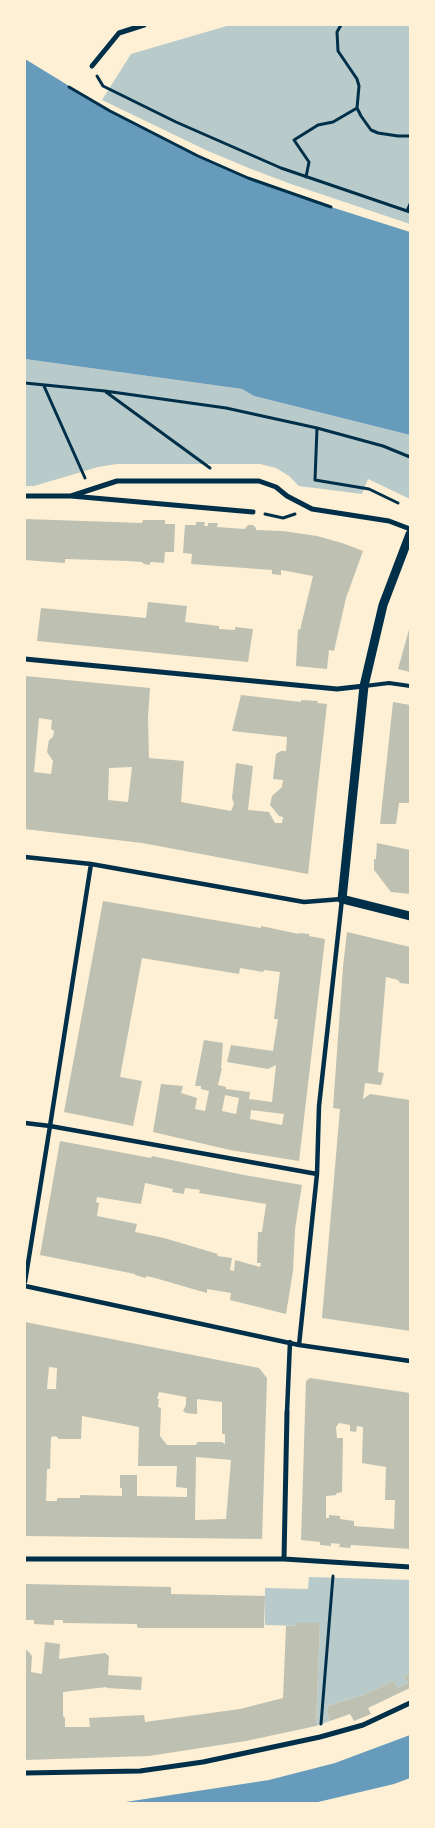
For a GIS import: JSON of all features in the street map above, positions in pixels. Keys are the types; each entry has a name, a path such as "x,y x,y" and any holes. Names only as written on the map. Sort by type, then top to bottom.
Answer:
{"street":[{"path":"92,66 119,33 144,25"},
{"path":"71,496 117,481 258,481 276,487 287,496 312,508 389,521 410,529"},
{"path":"25,496 71,496 253,512"},
{"path":"299,1345 317,1174 319,1106 364,686 383,605 410,534"},
{"path":"25,659 338,689 364,686"},
{"path":"25,857 91,864 304,902 342,899 410,916"},
{"path":"25,1282 91,864"},
{"path":"25,1123 317,1174"},
{"path":"25,1286 299,1345 410,1361"},
{"path":"284,1558 290,1342"},
{"path":"25,1558 284,1558 410,1567"},
{"path":"25,1773 140,1770 203,1762 320,1737 363,1725 410,1703"}],"lane":[{"path":"364,686 390,682 410,686"}],"path":[{"path":"341,25 338,32 338,51 341,58 352,71 359,86 357,108 371,130 385,135 410,136"},
{"path":"92,66 103,86 176,122 281,168 409,212 410,204"},
{"path":"70,87 110,111 198,156 248,178 330,207"},
{"path":"306,177 309,162 294,140 318,125 333,122 357,108"},
{"path":"25,383 105,391 226,408 317,428 383,446 410,457"},
{"path":"44,385 90,489"},
{"path":"105,391 227,480"},
{"path":"317,428 315,480 369,489 398,503"},
{"path":"253,512 283,518"},
{"path":"320,1737 334,1562"}],"shaded area":[{"path":"230,25 410,25 410,224 251,169 208,151 102,100 131,54"},
{"path":"25,359 242,389 254,396 410,435 410,499 368,479 362,494 299,486 289,476 276,468 260,464 117,464 98,467 34,486 25,486"},
{"path":"309,1577 410,1580 410,1673 404,1676 408,1683 398,1688 394,1681 363,1695 328,1706 327,1712 330,1721 316,1726 320,1623 297,1623 297,1626 265,1625 265,1588 308,1589"}],"water":[{"path":"25,59 110,111 248,178 410,232 410,435 254,396 242,389 25,359"},
{"path":"410,1735 410,1778 394,1784 314,1803 119,1803 269,1780 335,1763"}],"building":[{"path":"25,519 142,523 143,520 165,520 165,524 175,524 174,552 165,552 164,563 151,562 149,565 142,562 128,561 65,559 65,563 25,560"},
{"path":"196,522 205,522 204,526 208,526 208,523 218,523 217,527 245,529 248,525 253,525 256,530 283,531 317,536 363,551 346,598 334,651 329,650 327,669 296,666 298,629 300,630 313,576 281,570 281,575 272,574 272,570 191,564 192,554 183,553 185,525 196,525"},
{"path":"148,602 187,606 185,622 219,626 219,629 235,630 235,627 253,629 248,662 37,641 41,608 146,618"},
{"path":"410,626 410,672 398,669"},
{"path":"25,676 150,688 148,717 149,758 184,761 181,802 231,811 234,804 232,798 236,763 253,766 248,810 269,812 275,823 282,823 283,817 279,816 270,805 272,796 282,787 283,780 273,779 276,754 286,751 287,737 232,731 241,695 301,702 301,700 318,701 317,703 327,704 308,874 142,843 25,829","holes":["39,718 52,720 51,729 54,731 53,737 49,740 47,752 53,761 51,774 34,772","132,767 128,802 108,800 109,768"]},
{"path":"393,702 410,705 410,803 399,803 396,824 380,824"},
{"path":"377,843 410,850 410,894 391,892 374,870"},
{"path":"103,901 261,928 261,926 299,934 309,934 309,936 325,939 299,1161 230,1150 153,1132 161,1084 183,1086 181,1093 197,1098 195,1109 205,1111 209,1091 201,1089 201,1086 195,1086 204,1040 223,1043 222,1068 218,1085 226,1087 226,1089 250,1092 249,1099 272,1102 276,1065 268,1069 227,1062 231,1045 273,1051 278,1019 274,1019 280,972 264,970 263,972 240,968 239,974 142,958 120,1077 142,1081 133,1126 64,1112","holes":["225,1095 239,1098 236,1114 222,1111","251,1110 284,1114 282,1125 250,1119"]},
{"path":"347,932 410,947 410,984 400,983 398,980 386,977 378,1071 384,1073 381,1085 365,1083 363,1099 370,1094 410,1100 410,1331 322,1318 340,1109 333,1108"},
{"path":"60,1141 151,1158 152,1156 302,1185 295,1229 293,1271 286,1314 230,1300 231,1293 207,1289 207,1293 155,1278 146,1276 146,1278 135,1274 40,1255","holes":["145,1183 173,1189 172,1192 184,1194 185,1188 200,1190 199,1193 266,1204 262,1232 258,1232 257,1263 261,1263 260,1267 235,1260 234,1271 230,1270 232,1258 217,1256 218,1254 164,1238 135,1232 137,1224 97,1216 99,1203 96,1202 97,1197 141,1204"]},
{"path":"25,1322 259,1368 267,1378 262,1539 25,1536","holes":["49,1367 57,1368 56,1389 47,1389","159,1392 186,1397 186,1405 183,1411 197,1414 197,1399 222,1402 222,1434 225,1434 225,1444 222,1442 197,1442 196,1445 167,1445 160,1436 161,1408 158,1407 159,1399 157,1399","82,1416 139,1427 138,1466 177,1466 176,1487 187,1488 187,1497 137,1496 137,1475 120,1475 122,1496 80,1495 80,1498 57,1498 57,1501 46,1501 51,1437 81,1439","196,1457 231,1460 226,1519 195,1520"]},
{"path":"310,1378 410,1393 410,1549 352,1545 350,1548 339,1547 340,1544 331,1543 331,1546 320,1545 320,1542 301,1540 306,1381","holes":["339,1423 350,1425 350,1431 356,1432 357,1426 363,1427 362,1463 386,1467 385,1500 395,1500 394,1529 354,1526 354,1521 340,1519 340,1516 329,1515 329,1518 326,1518 326,1496 342,1492 343,1438 337,1438 336,1427"]},
{"path":"25,1584 171,1587 171,1594 265,1596 264,1628 139,1628 137,1624 63,1623 63,1620 54,1620 54,1625 34,1624 34,1620 25,1620"},
{"path":"297,1623 320,1623 316,1726 246,1741 149,1756 25,1760 25,1651 27,1650 32,1656 31,1672 42,1674 45,1642 60,1644 59,1659 105,1653 109,1656 108,1675 142,1677 141,1690 107,1687 63,1692 65,1727 90,1727 89,1718 144,1715 145,1722 240,1709 283,1698 286,1626 297,1626"},
{"path":"410,1673 410,1688 368,1708 371,1714 354,1721 350,1714 330,1721 327,1712 328,1706 363,1695 394,1681 398,1688 408,1683 404,1676"}]}
